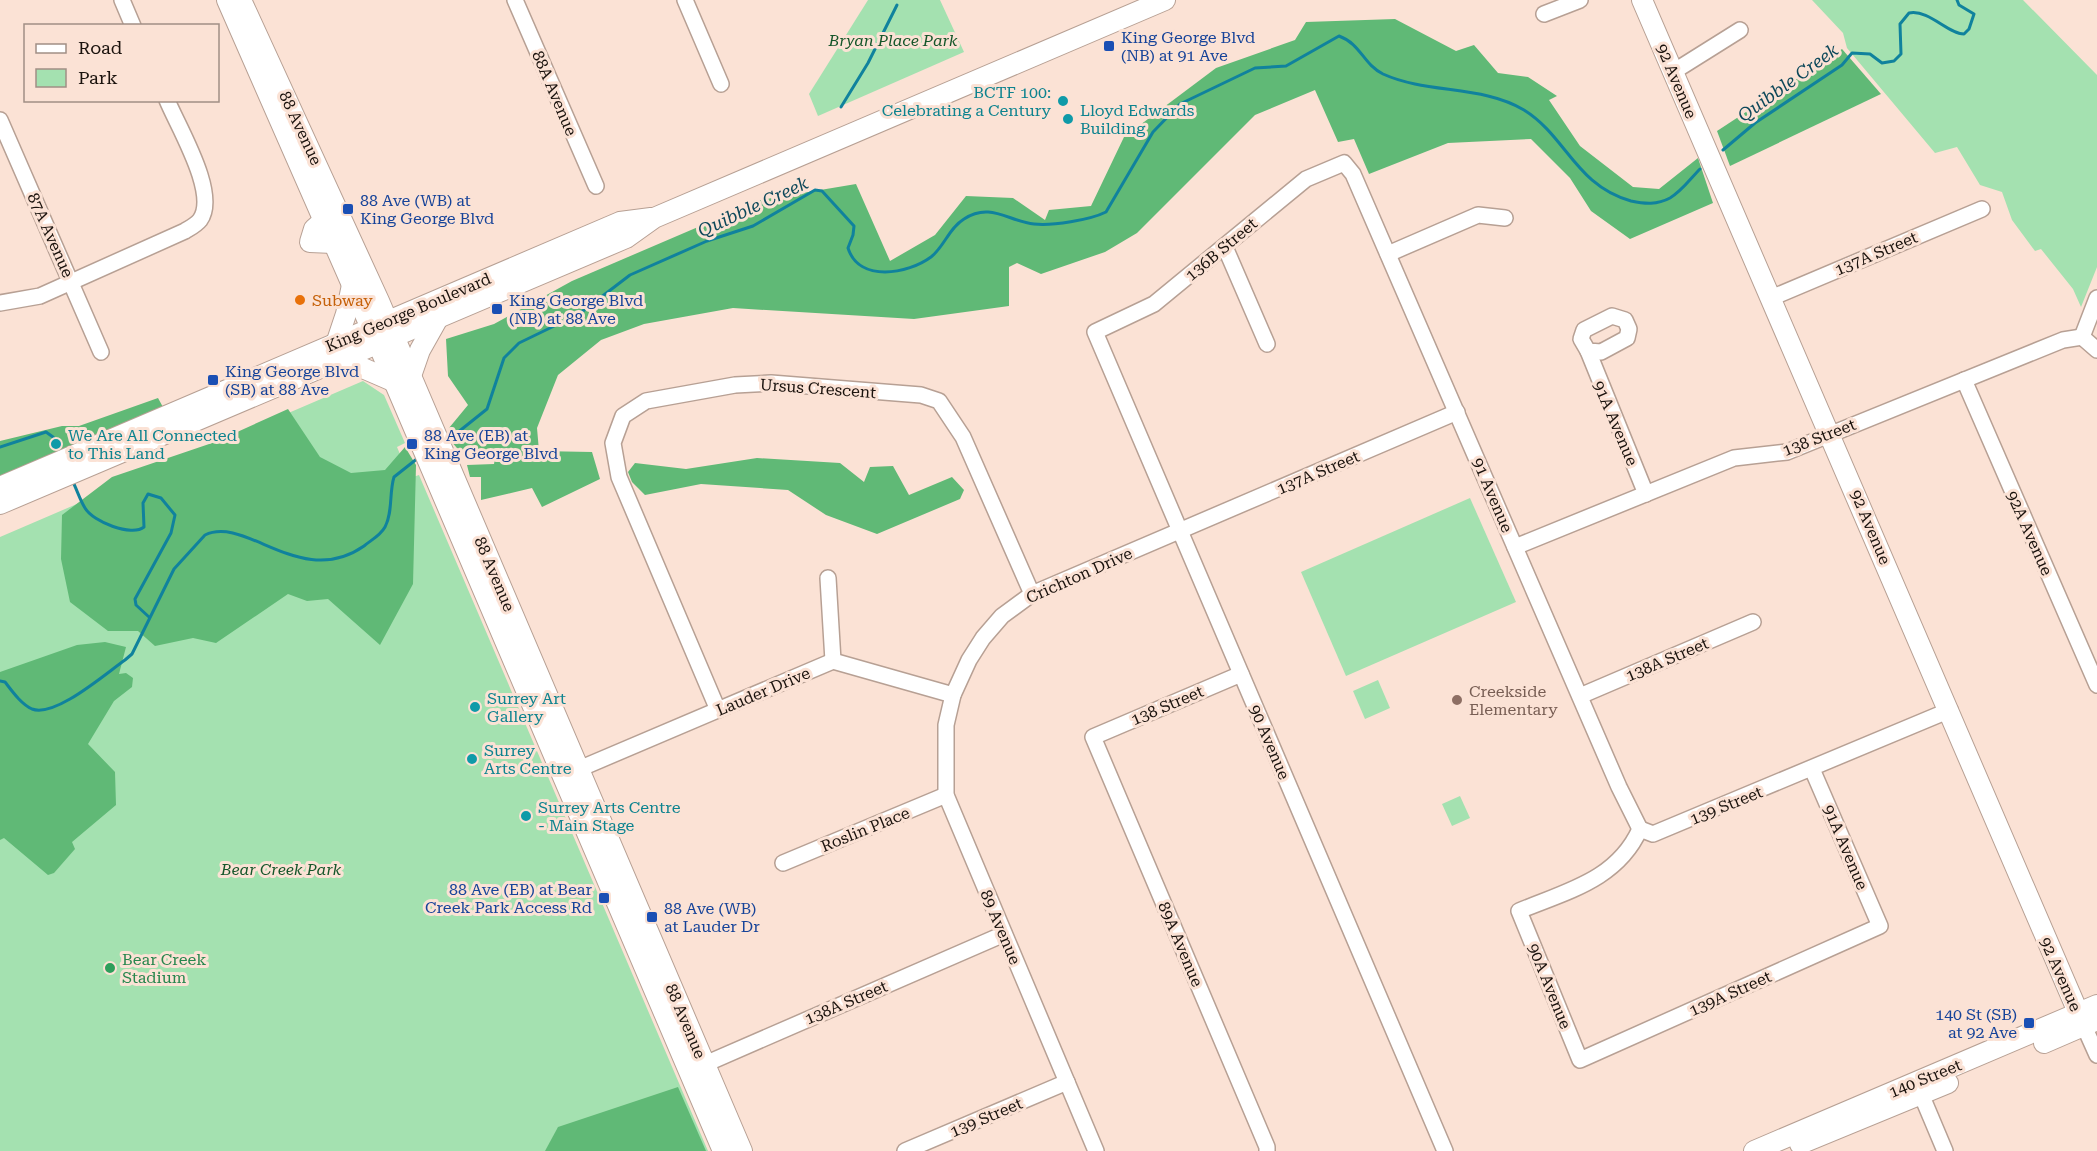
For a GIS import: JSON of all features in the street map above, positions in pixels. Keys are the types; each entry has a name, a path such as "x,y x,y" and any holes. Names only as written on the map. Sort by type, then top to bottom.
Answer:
{"main road":[{"name":"88 Avenue","path":"227,0 323,221 314,228 310,242 333,243 352,285 383,332"},
{"name":"88 Avenue","path":"241,0 433,449 579,769 697,1067 723,1151"},
{"name":"King George Boulevard","path":"383,332 438,318 626,238 654,218 1165,0"},
{"name":"92 Avenue","path":"1642,0 2086,1020"},
{"name":"King George Boulevard","path":"0,504 39,479 383,332 620,222 654,218"},
{"path":"352,285 339,351 403,379 438,318"},
{"name":"88 Avenue","path":"433,449 556,760 697,1067 742,1151"},
{"name":"King George Boulevard","path":"0,487 39,479"},
{"path":"556,760 579,769"},
{"name":"140 Street","path":"1784,1151 1921,1094 2086,1020 2097,1005"},
{"name":"140 Street","path":"1754,1151 1834,1115 2086,1020"},
{"path":"1776,1151 1779,1145 1824,1126 1834,1115"}],"street":[{"name":"88A Avenue","path":"515,0 596,186"},
{"path":"685,0 721,84"},
{"path":"1544,14 1580,0"},
{"path":"126,1 132,24"},
{"path":"1673,72 1740,30"},
{"path":"0,303 40,296 185,231 201,219 206,201 203,183 168,102"},
{"name":"87A Avenue","path":"0,120 101,352"},
{"name":"136B Street","path":"1095,332 1154,304 1306,179 1344,163"},
{"name":"91 Avenue","path":"1344,163 1353,174 1632,816 1640,829"},
{"name":"137A Street","path":"1771,297 1982,209"},
{"path":"1388,254 1478,215 1505,218"},
{"path":"1225,247 1267,344"},
{"path":"2097,298 2082,337 2097,350"},
{"name":"90 Avenue","path":"1095,332 1445,1151"},
{"name":"138 Street","path":"1515,547 1734,458 1786,452 2063,340 2082,337"},
{"name":"91A Avenue","path":"1588,351 1646,494"},
{"name":"92A Avenue","path":"1964,380 2097,685"},
{"name":"Ursus Crescent","path":"718,710 619,477 613,443 623,416 646,401 735,385 771,383 921,395 939,401 963,437 1032,594"},
{"name":"137A Street","path":"1180,532 1457,412"},
{"name":"Crichton Drive","path":"953,694 969,660 983,638 1002,616 1032,594 1180,532"},
{"path":"828,578 833,661 953,694"},
{"name":"138A Street","path":"1580,696 1753,622"},
{"name":"Lauder Drive","path":"579,769 833,661"},
{"name":"138 Street","path":"1093,737 1241,674"},
{"name":"89 Avenue","path":"953,694 946,724 944,761 946,795 1096,1151"},
{"name":"139 Street","path":"1640,829 1653,834 1950,710"},
{"name":"89A Avenue","path":"1093,737 1268,1147 1267,1151"},
{"name":"91A Avenue","path":"1812,769 1880,926"},
{"name":"Roslin Place","path":"783,863 946,795"},
{"name":"90A Avenue","path":"1580,1060 1519,911 1611,869 1624,857 1640,829"},
{"name":"139A Street","path":"1580,1060 1880,926"},
{"name":"138A Street","path":"697,1067 1004,934"},
{"name":"92 Avenue","path":"2086,1020 2097,1055"},
{"name":"139 Street","path":"904,1151 1067,1082"},
{"path":"1921,1094 1945,1151"}],"green space":[{"name":"Bryan Place Park","path":"868,0 940,0 964,52 818,116 809,94"},
{"path":"1812,0 2023,0 2097,75 2097,267 2081,307 2073,289 2041,249 2035,251 2012,220 2002,192 1980,185 1957,147 1935,153 1847,48 1843,33"},
{"path":"1395,19 1456,51 1474,45 1498,73 1528,77 1557,96 1549,100 1580,146 1633,187 1659,189 1698,158 1713,203 1630,239 1591,211 1570,178 1531,139 1448,143 1369,174 1354,139 1338,142 1315,90 1255,115 1137,233 1105,252 1041,274 1017,263 1009,267 1009,306 914,319 733,308 644,324 601,340 558,375 537,428 539,451 592,452 600,479 542,507 532,488 481,500 481,477 470,477 467,465 494,464 497,448 463,455 450,440 449,428 468,405 448,376 446,339 494,324 572,281 761,200 856,184 890,261 935,235 966,196 1013,198 1045,220 1049,210 1091,206 1124,137 1216,68 1295,40 1306,22"},
{"path":"1842,49 1881,94 1730,166 1717,131"},
{"name":"Bear Creek Park","path":"363,381 384,395 405,443 397,447 410,478 419,475 708,1151 0,1151 0,537"},
{"path":"158,398 164,409 0,476 0,441 62,426 79,426"},
{"path":"288,409 320,457 351,473 385,470 405,447 416,465 413,584 380,645 328,599 307,601 288,594 216,643 193,638 155,646 138,631 108,631 70,602 61,559 62,515 112,477 215,442"},
{"path":"757,458 840,463 864,482 870,467 893,466 909,495 952,477 964,490 960,499 877,534 826,515 788,490 701,484 645,495 632,482 628,472 635,463 686,469"},
{"path":"1470,498 1516,602 1346,676 1301,572"},
{"path":"105,642 126,647 119,674 126,673 133,678 132,687 114,701 88,744 115,772 116,805 72,842 75,849 54,873 48,875 4,838 0,840 0,672 77,645"},
{"path":"1378,680 1390,708 1365,719 1353,691"},
{"path":"1460,796 1470,818 1452,826 1442,804"},
{"path":"678,1087 706,1151 545,1151 558,1127"}],"waterway":[{"name":"Quibble Creek","path":"1723,150 1755,123 1842,65 1852,53 1870,54 1882,63 1894,61 1901,54 1900,24 1909,13 1924,15 1951,30 1964,34 1969,29 1974,14 1959,5 1957,0"},
{"path":"841,107 868,63 897,5"},
{"name":"Quibble Creek","path":"447,441 487,409 504,358 519,343 579,314 630,275 707,241 753,226 815,190 822,191 854,226 848,248 862,267 873,271 898,271 921,263 940,248 959,223 973,214 991,212 1034,224 1091,218 1106,212 1153,132 1180,104 1255,68 1286,66 1339,36 1352,44 1376,70 1383,74 1418,85 1491,97 1524,110 1551,133 1584,172 1612,194 1641,203 1660,202 1678,192 1700,169"},
{"path":"0,447 46,432 53,437 61,453"},
{"name":"Quibble Creek","path":"0,681 5,682 28,707 42,710 66,701 93,684 132,654 174,569 205,535 221,532 238,534 297,557 318,560 341,557 364,546 385,527 389,515 394,477 418,458"},
{"path":"73,482 89,513 113,527 131,530 144,527 143,503 148,494 161,498 175,515 171,533 135,599 136,605 149,617"}],"place":[{"name":"King George Blvd (NB) at 91 Ave","path":"1109,46"},
{"name":"BCTF 100: Celebrating a Century","path":"1063,101"},
{"name":"Lloyd Edwards Building","path":"1068,119"},
{"name":"88 Ave (WB) at King George Blvd","path":"348,209"},
{"name":"Subway","path":"300,300"},
{"name":"King George Blvd (NB) at 88 Ave","path":"497,309"},
{"name":"King George Blvd (SB) at 88 Ave","path":"213,380"},
{"name":"We Are All Connected to This Land","path":"56,444"},
{"name":"88 Ave (EB) at King George Blvd","path":"412,444"},
{"name":"Creekside Elementary","path":"1457,700"},
{"name":"Surrey Art Gallery","path":"475,707"},
{"name":"Surrey Arts Centre","path":"472,759"},
{"name":"Surrey Arts Centre - Main Stage","path":"526,816"},
{"name":"88 Ave (EB) at Bear Creek Park Access Rd","path":"604,898"},
{"name":"88 Ave (WB) at Lauder Dr","path":"652,917"},
{"name":"Bear Creek Stadium","path":"110,968"},
{"name":"140 St (SB) at 92 Ave","path":"2029,1023"}]}
